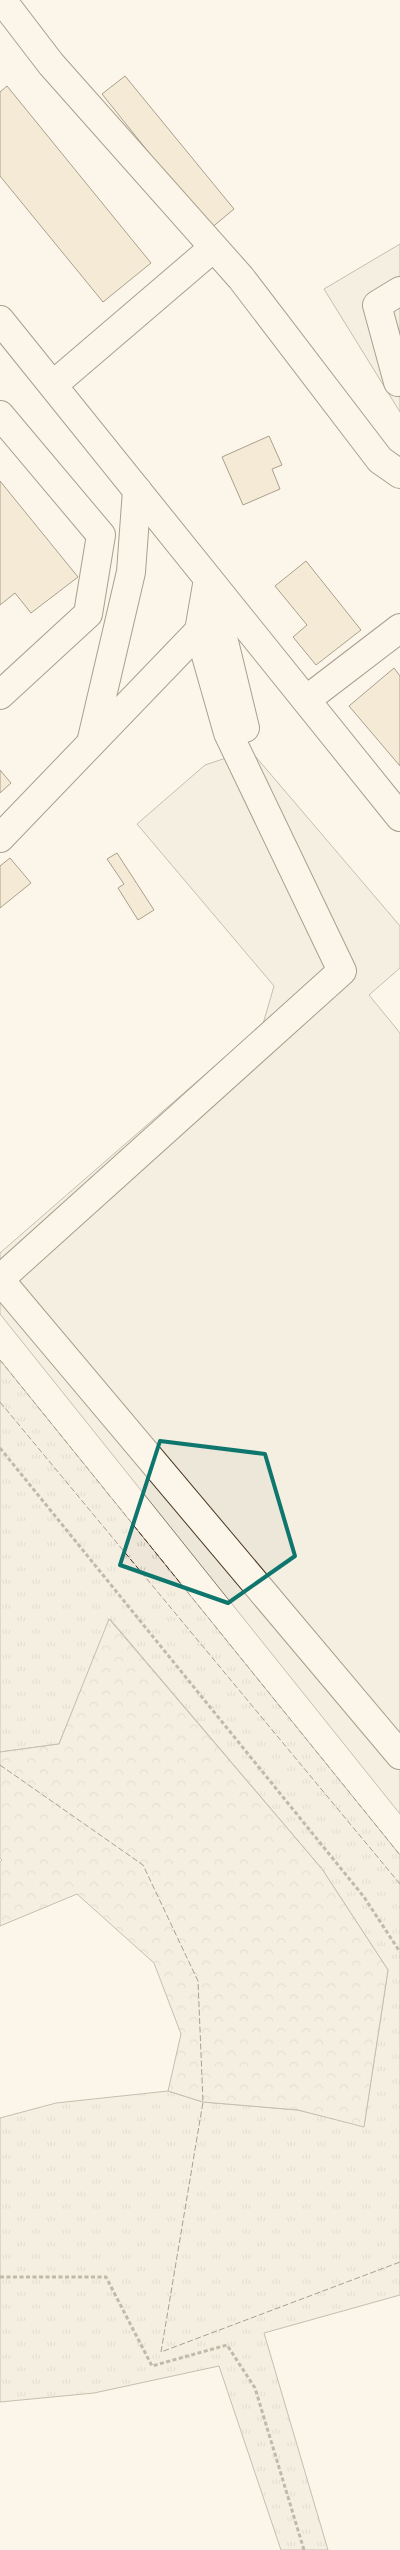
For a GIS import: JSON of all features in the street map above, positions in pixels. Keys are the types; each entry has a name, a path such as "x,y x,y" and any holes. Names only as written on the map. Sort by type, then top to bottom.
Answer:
{"lane":[{"path":"2,0 51,64 241,278 380,460 400,474"},
{"path":"53,385 214,248"},
{"path":"400,291 377,305 398,382 400,381"},
{"path":"0,320 400,817"},
{"path":"0,415 101,535 88,614 0,695"},
{"path":"91,744 131,572 137,490"},
{"path":"208,579 199,631 228,733 342,970 0,1280 400,1755"},
{"path":"208,579 250,750"},
{"path":"306,700 400,628"},
{"path":"0,838 199,631"}],"path":[{"path":"0,1448 364,1897 400,1952"},
{"path":"0,2277 106,2277 152,2366 227,2345 255,2388 304,2550"}],"highlighted area":[{"path":"160,1441 265,1454 295,1556 228,1603 120,1565"}],"green space":[{"path":"0,1360 400,1855 400,2295 264,2333 328,2550 281,2550 219,2366 94,2393 0,2402 0,2118 56,2103 168,2091 203,2102 298,2110 364,2126 388,1970 322,1869 110,1619 59,1744 0,1752"},
{"path":"109,1619 322,1869 388,1970 364,2127 298,2110 203,2102 168,2091 181,2034 154,1963 77,1894 0,1926 0,1862 2,1860 0,1858 0,1752 59,1744"}],"shaded area":[{"path":"400,244 400,412 324,289"},
{"path":"250,750 400,926 400,968 369,995 400,1033 400,1814 0,1314 0,1253 263,1024 274,986 137,824 205,765"}],"building":[{"path":"125,76 234,209 210,229 102,94"},
{"path":"7,86 151,263 103,302 0,176 0,92"},
{"path":"269,436 282,465 272,469 280,489 243,505 222,457"},
{"path":"0,481 78,577 31,613 15,593 0,605"},
{"path":"306,561 361,630 316,665 293,637 307,625 275,586"},
{"path":"394,668 400,676 400,766 349,706"},
{"path":"0,770 11,783 0,793"},
{"path":"117,853 154,910 138,920 118,888 124,884 107,859"},
{"path":"10,858 31,883 0,908 0,866"}],"fence":[{"path":"0,1360 400,1855"},
{"path":"0,1402 400,1884"},
{"path":"0,1765 143,1865 198,1981 203,2102 161,2352 400,2262"}]}
